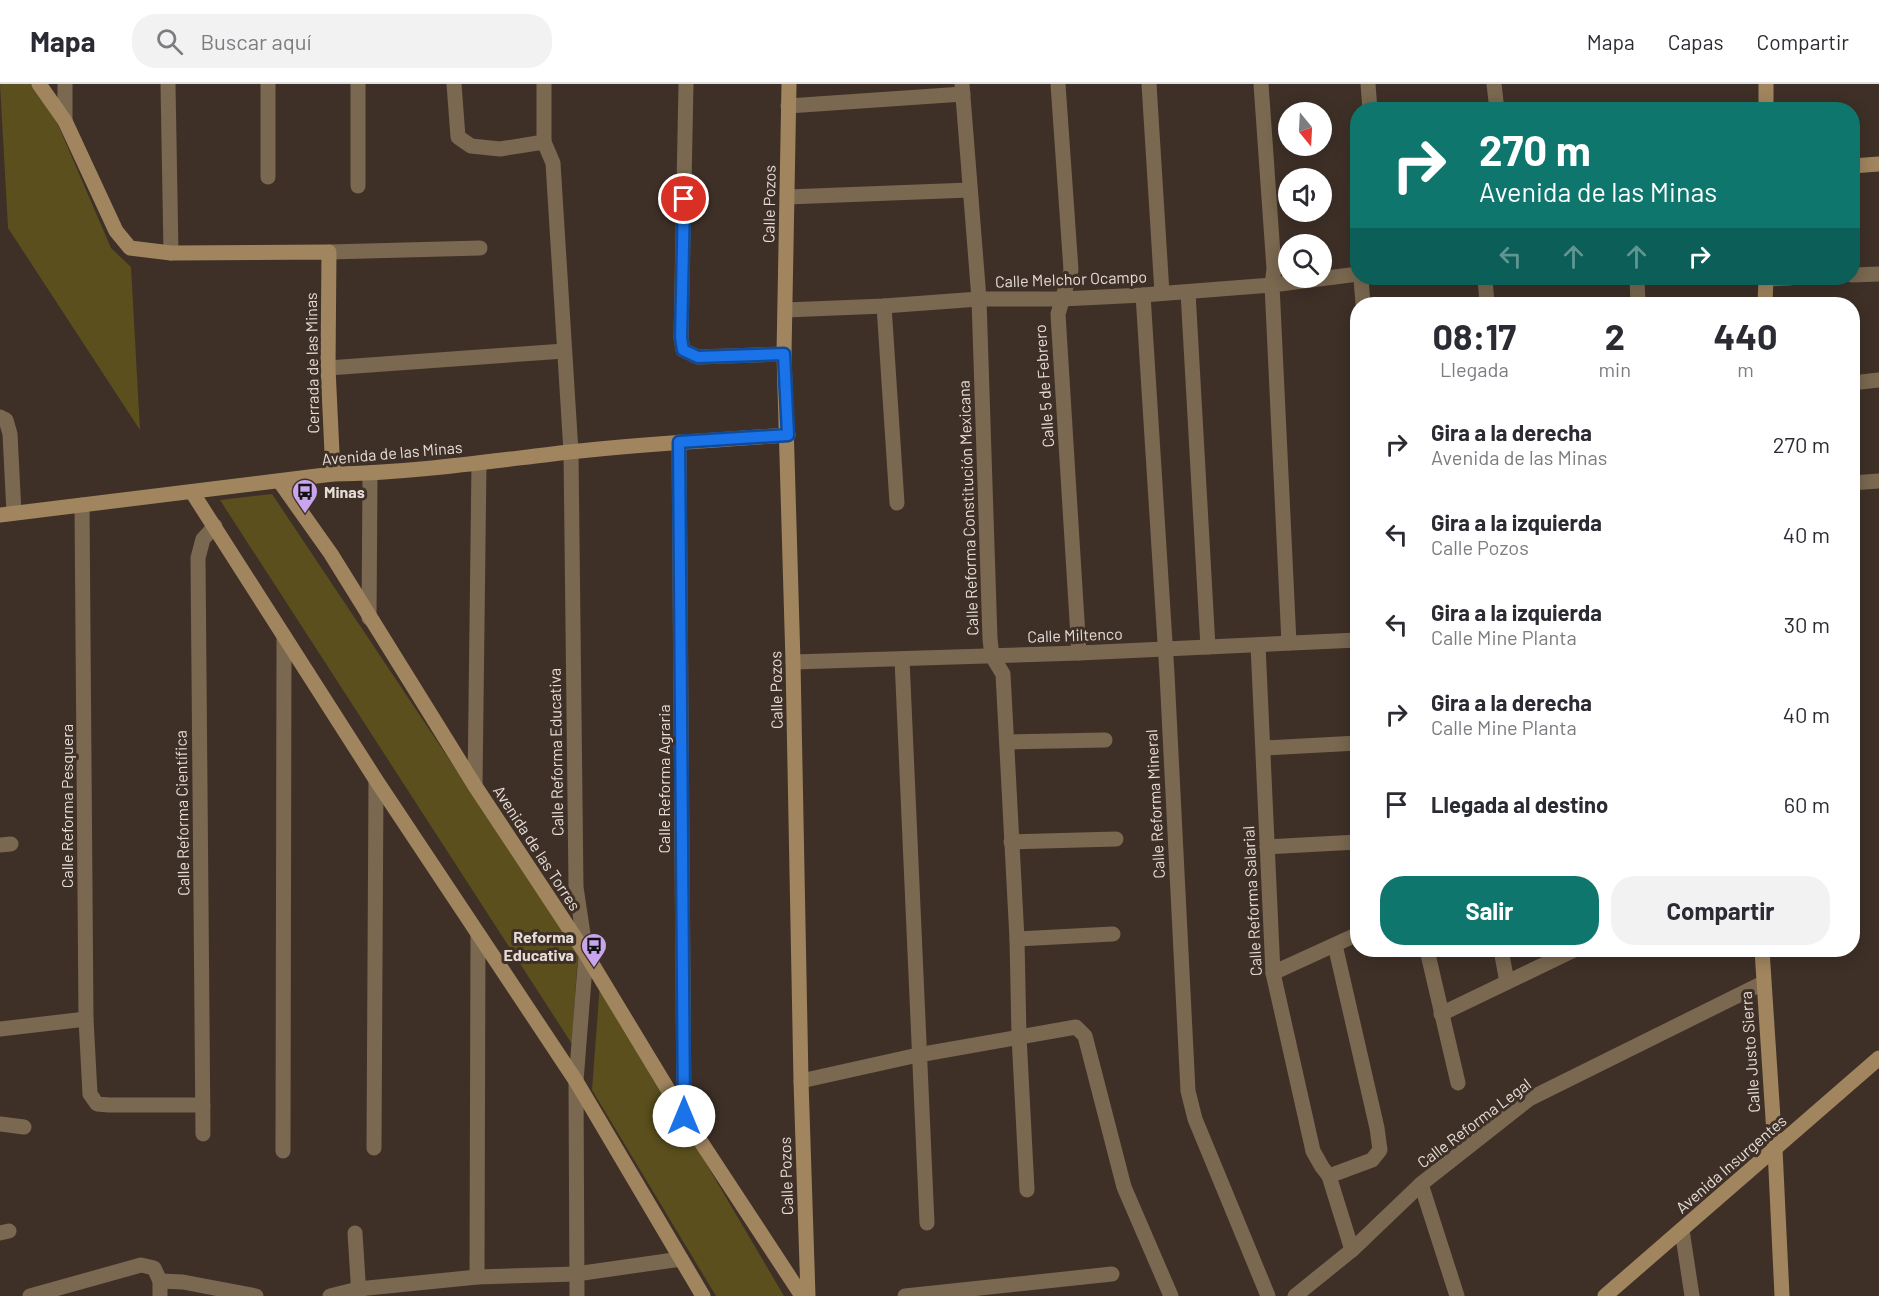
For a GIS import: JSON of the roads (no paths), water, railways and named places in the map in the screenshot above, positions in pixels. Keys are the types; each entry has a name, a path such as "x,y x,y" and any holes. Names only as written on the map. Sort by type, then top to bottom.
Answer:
{"street":[{"path":"39,84 65,121 116,231 130,248 171,253 480,248"},
{"path":"65,84 65,121"},
{"path":"168,84 171,253"},
{"path":"268,84 268,177"},
{"path":"358,84 358,186"},
{"path":"454,84 458,137 471,146 500,149 544,142 544,84"},
{"path":"686,84 681,338 683,350 698,357 784,354"},
{"name":"Calle Pozos","path":"789,84 784,354 788,435 801,1081 808,1296"},
{"name":"Calle 5 de Febrero","path":"1058,84 1071,270 1058,314 1079,653"},
{"path":"1149,84 1162,293"},
{"path":"1261,84 1274,269 1272,285 1289,643"},
{"path":"1368,84 1369,102"},
{"path":"1494,84 1496,102"},
{"path":"1766,84 1766,102"},
{"path":"788,106 963,89"},
{"name":"Calle Reforma Constitución Mexicana","path":"963,89 980,299 990,639 992,656 1003,674 1007,742 1027,1190"},
{"name":"Calle Reforma Educativa","path":"544,142 554,163 571,452 576,887 586,954 576,1081 577,1296"},
{"path":"1860,165 1879,164"},
{"path":"787,197 970,190"},
{"name":"Cerrada de las Minas","path":"329,252 328,368 333,474"},
{"path":"1860,275 1879,274"},
{"name":"Calle Melchor Ocampo","path":"786,310 980,299 1062,299 1143,295 1272,285 1350,275"},
{"path":"1188,292 1208,647"},
{"name":"Calle Reforma Mineral","path":"1143,295 1167,674 1188,1091 1195,1119 1268,1296"},
{"path":"884,306 897,503"},
{"path":"328,368 564,351"},
{"path":"1860,381 1879,380"},
{"path":"3,418 10,434 7,514"},
{"name":"Avenida de las Minas","path":"7,514 333,474 370,474 479,464 571,452 788,435"},
{"name":"Calle Reforma Agraria","path":"679,442 684,1116"},
{"path":"475,786 479,464"},
{"path":"369,618 370,474"},
{"path":"1860,482 1879,481"},
{"name":"Avenida de las Torres","path":"280,482 331,554 475,786 586,954 684,1116 802,1296"},
{"path":"192,492 376,780 576,1081 703,1296"},
{"name":"Calle Reforma Pesquera","path":"82,505 86,1019 90,1094 97,1104 203,1106"},
{"name":"Calle Reforma Científica","path":"203,1134 198,558 203,539 214,526"},
{"path":"283,1151 284,636"},
{"name":"Calle Miltenco","path":"793,662 1079,653 1350,640"},
{"name":"Calle Reforma Salarial","path":"1258,645 1273,973 1313,1150 1329,1176 1352,1250"},
{"path":"902,658 927,1223"},
{"path":"1007,742 1105,740"},
{"path":"1264,748 1350,743"},
{"path":"374,1148 376,780"},
{"path":"1011,842 1116,839"},
{"path":"1267,847 1350,842"},
{"path":"477,1277 478,934"},
{"path":"1017,939 1113,934"},
{"path":"1273,973 1350,938"},
{"path":"1329,1176 1372,1160 1380,1150 1335,945"},
{"path":"1429,957 1458,1083"},
{"path":"1502,957 1507,982"},
{"path":"1442,1014 1559,957"},
{"name":"Calle Justo Sierra","path":"1761,957 1775,1149 1782,1296"},
{"name":"Calle Reforma Legal","path":"1295,1296 1352,1250 1421,1184 1529,1099 1763,983"},
{"path":"0,1029 86,1019"},
{"path":"801,1081 918,1055 1076,1027 1085,1036 1124,1187 1171,1296"},
{"name":"Avenida Insurgentes","path":"1605,1296 1879,1058"},
{"path":"0,1124 24,1127"},
{"path":"1421,1184 1452,1293"},
{"path":"1682,1230 1692,1296"},
{"path":"355,1233 359,1293"},
{"path":"330,1296 477,1277 576,1274 681,1259"},
{"path":"30,1296 141,1265 154,1268 160,1289 183,1282 256,1296"},
{"path":"904,1296 1112,1274"}],"place":[{"name":"Minas","path":"305,515"},
{"name":"Reforma Educativa","path":"594,969"}]}
